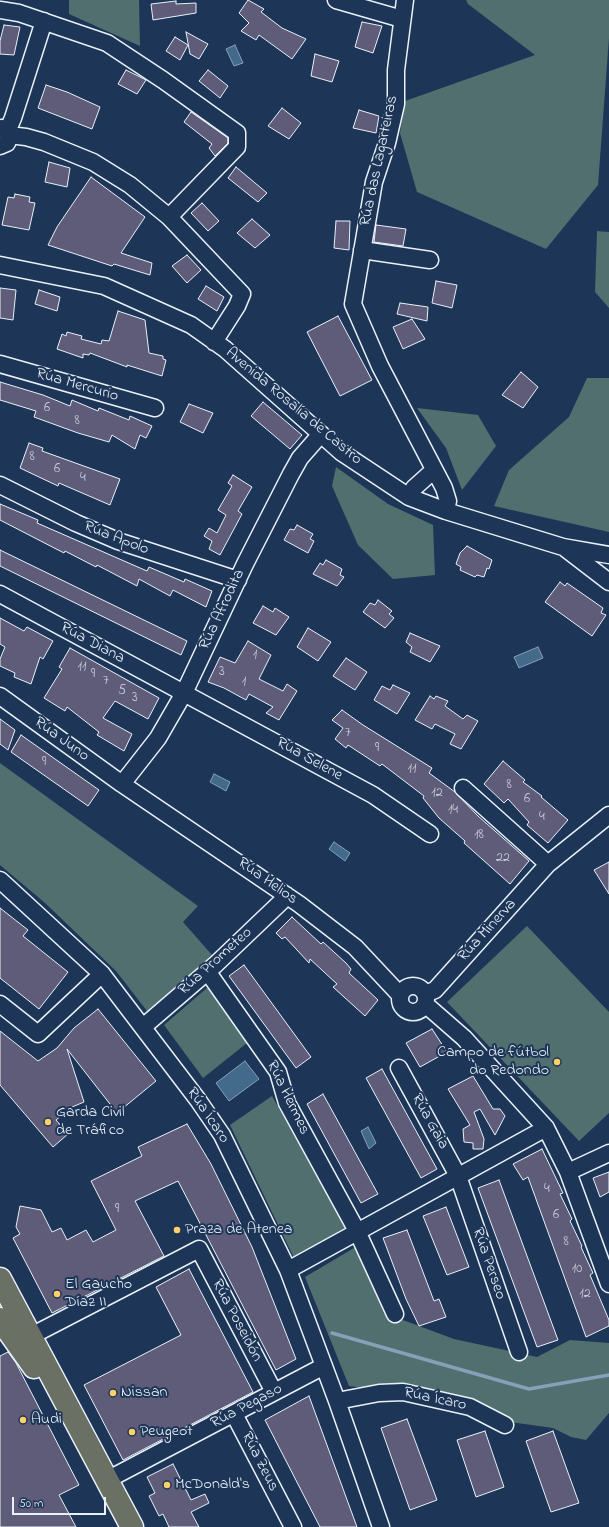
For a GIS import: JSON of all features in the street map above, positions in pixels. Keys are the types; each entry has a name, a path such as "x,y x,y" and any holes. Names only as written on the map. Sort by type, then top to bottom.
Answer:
{"highway":[{"path":"0,1279 132,1527"},
{"path":"0,1319 34,1368 118,1527"}],"street":[{"path":"336,0 402,19"},
{"name":"Rúa das Lagarteiras","path":"405,0 396,70 396,104 387,144 374,182 353,304 380,366 428,456 446,494 448,501 446,511"},
{"path":"0,10 19,13 107,43 163,80 237,133 237,147 169,217"},
{"path":"3,140 13,118 44,21"},
{"path":"3,140 26,137 44,142 94,162 130,185 169,217 242,294 237,306 214,342"},
{"name":"Rúa das Lagarteiras","path":"362,250 430,260"},
{"name":"Avenida Rosalía de Castro","path":"0,265 104,286 191,325 225,349 341,452 409,497 446,511 563,547 609,555"},
{"name":"Rúa Mercurio","path":"0,364 155,408"},
{"name":"Rúa Afrodita","path":"122,784 158,738 184,692 291,474 300,458 321,434"},
{"path":"409,497 414,488 434,470"},
{"name":"Rúa Apolo","path":"0,485 76,524 118,541 238,580"},
{"path":"563,547 609,582"},
{"name":"Rúa Diana","path":"0,594 184,692"},
{"name":"Rúa Selene","path":"184,692 373,795 430,834"},
{"name":"Rúa Juno","path":"0,696 122,784"},
{"name":"Rúa Helios","path":"122,784 286,895 354,946 400,994 404,989 413,986 417,987 425,999 464,1038 546,1128 568,1172 609,1284"},
{"path":"463,788 548,864"},
{"name":"Rúa Minerva","path":"425,999 435,990 548,864 608,817"},
{"name":"Rúa Ícaro","path":"0,880 102,974 143,1027 222,1135 288,1270 337,1401 381,1527"},
{"name":"Rúa Prometeo","path":"143,1027 207,972 281,902 286,895"},
{"name":"Rúa Hermes","path":"207,972 278,1072 287,1103 357,1231"},
{"path":"0,1004 38,1034 102,974"},
{"name":"Rúa Gaia","path":"399,1068 458,1176"},
{"path":"288,1270 546,1128"},
{"path":"568,1172 609,1153"},
{"name":"Rúa Perseo","path":"458,1176 519,1352"},
{"path":"357,1231 395,1314"},
{"name":"Rúa Poseidón","path":"31,1336 199,1249 274,1392"},
{"name":"Rúa Pegaso","path":"107,1480 324,1366"},
{"name":"Rúa Ícaro","path":"337,1401 379,1393 403,1392 470,1407 505,1425"},
{"name":"Rúa Zeus","path":"234,1414 293,1527"},
{"name":"Rúa Zeus","path":"283,1527 284,1511"}],"green space":[{"path":"69,0 139,0 140,46 69,14"},
{"path":"466,0 609,0 609,38 598,185 546,249 417,192 400,133 405,101 535,55 468,4"},
{"path":"597,231 609,232 609,308 595,292"},
{"path":"587,378 609,378 609,532 494,506 509,470 569,417"},
{"path":"417,408 478,415 496,446 462,490 446,448"},
{"path":"336,467 388,504 433,525 435,575 393,579 358,545 332,486"},
{"path":"0,763 198,906 183,922 212,955 147,1011 116,971 45,903 0,865"},
{"name":"Campo de fútbol do Redondo","path":"527,926 609,1012 609,1113 579,1141 447,1002"},
{"path":"208,987 247,1043 203,1078 164,1025"},
{"path":"272,1096 346,1227 294,1258 230,1125"},
{"path":"359,1245 384,1313 454,1339 537,1357 570,1340 609,1343 609,1413 586,1440 571,1437 553,1428 510,1422 499,1412 473,1399 391,1385 365,1388 349,1386 305,1277"}],"water":[{"path":"235,45 243,63 234,66 226,49"},
{"path":"538,647 543,658 519,668 514,657"},
{"path":"214,774 230,782 226,791 210,782"},
{"path":"334,842 350,853 345,861 329,849"},
{"path":"245,1061 259,1079 229,1101 216,1083"},
{"path":"368,1127 376,1143 369,1149 361,1131"}],"building":[{"path":"248,0 264,9 261,12 282,28 306,39 292,59 259,35 256,40 241,31 249,23 239,13"},
{"path":"176,1 176,4 196,3 196,13 153,20 151,4"},
{"path":"362,22 382,26 373,53 355,47"},
{"path":"4,25 20,27 14,55 0,54 0,41"},
{"path":"186,32 208,44 199,59 190,54"},
{"path":"175,37 188,45 180,60 166,51"},
{"path":"315,54 339,61 332,82 311,76"},
{"path":"126,70 146,80 137,94 118,84"},
{"path":"208,70 228,86 220,98 199,81"},
{"path":"46,85 67,92 100,107 92,129 38,108"},
{"path":"282,108 301,123 289,139 268,126"},
{"path":"359,110 379,116 376,133 353,128"},
{"path":"191,112 228,138 228,143 215,156 209,148 212,144 184,122"},
{"path":"49,162 70,168 67,187 45,182"},
{"path":"236,167 267,193 258,202 228,178"},
{"path":"91,177 145,217 121,253 152,263 150,275 114,264 112,266 48,245 57,227"},
{"path":"15,194 30,197 29,202 35,203 29,230 2,225 8,197 14,198"},
{"path":"202,203 219,221 208,231 191,213"},
{"path":"252,219 270,235 255,248 237,233"},
{"path":"336,221 350,221 349,250 334,248"},
{"path":"376,225 406,229 403,246 374,242"},
{"path":"187,255 201,270 187,283 172,266"},
{"path":"436,281 457,285 452,308 432,303"},
{"path":"206,286 224,297 217,311 198,299"},
{"path":"0,288 16,290 13,320 0,318"},
{"path":"39,290 60,297 57,311 35,304"},
{"path":"400,303 428,307 427,321 397,314"},
{"path":"118,311 145,320 149,353 163,356 163,359 166,360 162,376 127,365 127,367 90,353 89,355 83,354 83,358 57,349 62,334 66,336 67,332 82,336 81,339 101,344 102,340 109,341"},
{"path":"338,316 372,380 340,396 307,332"},
{"path":"412,319 425,339 403,349 393,327"},
{"path":"521,372 538,387 523,408 502,395"},
{"path":"0,382 43,395 70,406 72,400 98,411 99,408 129,420 130,416 152,426 146,438 140,435 135,449 112,435 109,442 78,433 34,417 36,411 0,400"},
{"path":"263,402 302,435 290,449 251,416"},
{"path":"189,404 213,413 203,433 180,422"},
{"path":"29,443 43,448 42,451 120,479 110,505 59,483 58,486 20,468"},
{"path":"233,475 252,487 238,511 242,514 220,555 209,549 212,541 204,536 209,528 217,533 226,515 218,510 232,486 228,483"},
{"path":"0,504 38,520 37,523 147,571 149,567 184,582 185,579 212,591 206,607 173,590 170,596 139,579 137,586 97,565 96,567 65,551 64,553 0,520"},
{"path":"297,525 313,534 310,539 314,541 308,553 284,540 290,529 294,530"},
{"path":"467,546 492,560 484,577 477,575 475,577 460,570 461,567 456,564 460,553"},
{"path":"0,550 187,641 181,655 0,566"},
{"path":"326,560 342,569 340,575 344,577 337,586 313,574 320,563 323,565"},
{"path":"560,582 565,586 567,583 603,608 601,613 606,615 592,636 545,602"},
{"path":"378,600 392,611 389,614 394,618 385,628 363,612 370,603 375,605"},
{"path":"263,606 273,612 275,608 289,617 276,635 253,623"},
{"path":"0,618 24,631 27,627 53,641 43,659 40,657 31,684 14,677 15,673 0,666 0,659 5,647 0,644"},
{"path":"308,628 331,642 318,661 297,647"},
{"path":"410,633 440,646 430,662 410,652 412,647 406,642"},
{"path":"248,641 271,655 259,679 283,691 287,684 297,691 279,720 266,713 273,707 249,694 246,700 224,688 208,682 220,657 235,663"},
{"path":"70,648 159,698 148,719 115,701 103,718 132,734 124,751 97,735 99,732 67,707 65,711 44,698 62,669 59,667"},
{"path":"346,658 367,672 355,690 333,676"},
{"path":"393,685 410,693 397,714 374,700 382,686 390,690"},
{"path":"430,696 434,699 436,696 448,701 445,706 463,719 467,715 478,721 461,749 450,744 455,734 435,724 432,729 415,720"},
{"path":"342,710 363,725 432,768 429,773 455,792 478,816 529,861 510,884 464,843 465,841 439,818 423,798 424,796 382,764 380,766 348,745 346,748 335,739 343,728 332,720"},
{"path":"0,719 15,730 8,750 0,744"},
{"path":"21,735 99,790 88,806 11,752"},
{"path":"503,761 525,780 523,782 542,796 541,797 568,820 548,843 527,825 529,822 508,799 504,803 484,784"},
{"path":"609,862 609,894 594,870"},
{"path":"0,908 28,930 23,936 68,972 39,1009 0,978"},
{"path":"292,917 321,944 323,942 346,963 351,969 349,973 378,1000 365,1016 333,987 337,984 310,959 309,963 285,937 282,939 276,933"},
{"path":"244,965 311,1057 296,1068 229,976"},
{"path":"98,1009 156,1081 117,1113 67,1049 84,1102 72,1107 56,1120 68,1134 53,1147 0,1085 0,1031 38,1061 57,1048 74,1028"},
{"path":"432,1029 447,1052 420,1067 406,1043"},
{"path":"382,1069 437,1169 421,1178 366,1078"},
{"path":"473,1076 493,1109 500,1109 505,1116 495,1135 480,1109 474,1112 484,1139 483,1149 473,1149 473,1143 464,1142 463,1129 470,1125 448,1089"},
{"path":"323,1094 378,1194 361,1203 307,1104"},
{"path":"187,1124 211,1164 252,1247 296,1359 276,1370 178,1181 135,1201 164,1256 52,1313 13,1238 20,1234 16,1227 20,1206 41,1210 52,1232 61,1228 67,1240 86,1230 93,1242 116,1230 91,1181 142,1156 138,1147"},
{"path":"542,1149 563,1193 560,1194 572,1219 570,1221 593,1273 590,1275 609,1320 609,1326 586,1337 528,1177 523,1180 513,1164"},
{"path":"609,1172 609,1192 600,1197 593,1178"},
{"path":"499,1180 558,1340 537,1347 478,1188"},
{"path":"446,1207 469,1267 447,1275 423,1216"},
{"path":"407,1230 434,1301 439,1299 446,1317 419,1326 406,1299 383,1238"},
{"path":"189,1269 253,1392 123,1460 84,1385 181,1335 156,1287"},
{"name":"Audi","path":"8,1352 16,1363 79,1485 59,1495 76,1527 0,1527 0,1356"},
{"path":"309,1396 357,1527 320,1527 265,1420"},
{"path":"407,1419 437,1500 410,1510 381,1428"},
{"path":"485,1431 504,1487 476,1497 457,1440"},
{"path":"553,1431 579,1503 551,1512 526,1441"},
{"name":"McDonald's","path":"173,1464 191,1500 205,1494 209,1503 191,1512 199,1527 169,1527 163,1514 159,1516 149,1496 155,1493 147,1477"}],"waterway":[{"path":"332,1333 529,1389 609,1375"}],"place":[{"name":"Campo de fútbol do Redondo","path":"557,1062"},
{"name":"Garda Civil de Tráfico","path":"48,1122"},
{"name":"Praza de Atenea","path":"177,1230"},
{"name":"El Gaucho Díaz II","path":"57,1294"},
{"name":"Nissan","path":"113,1393"},
{"name":"Audi","path":"23,1420"},
{"name":"Peugeot","path":"132,1432"},
{"name":"McDonald's","path":"167,1485"}]}
